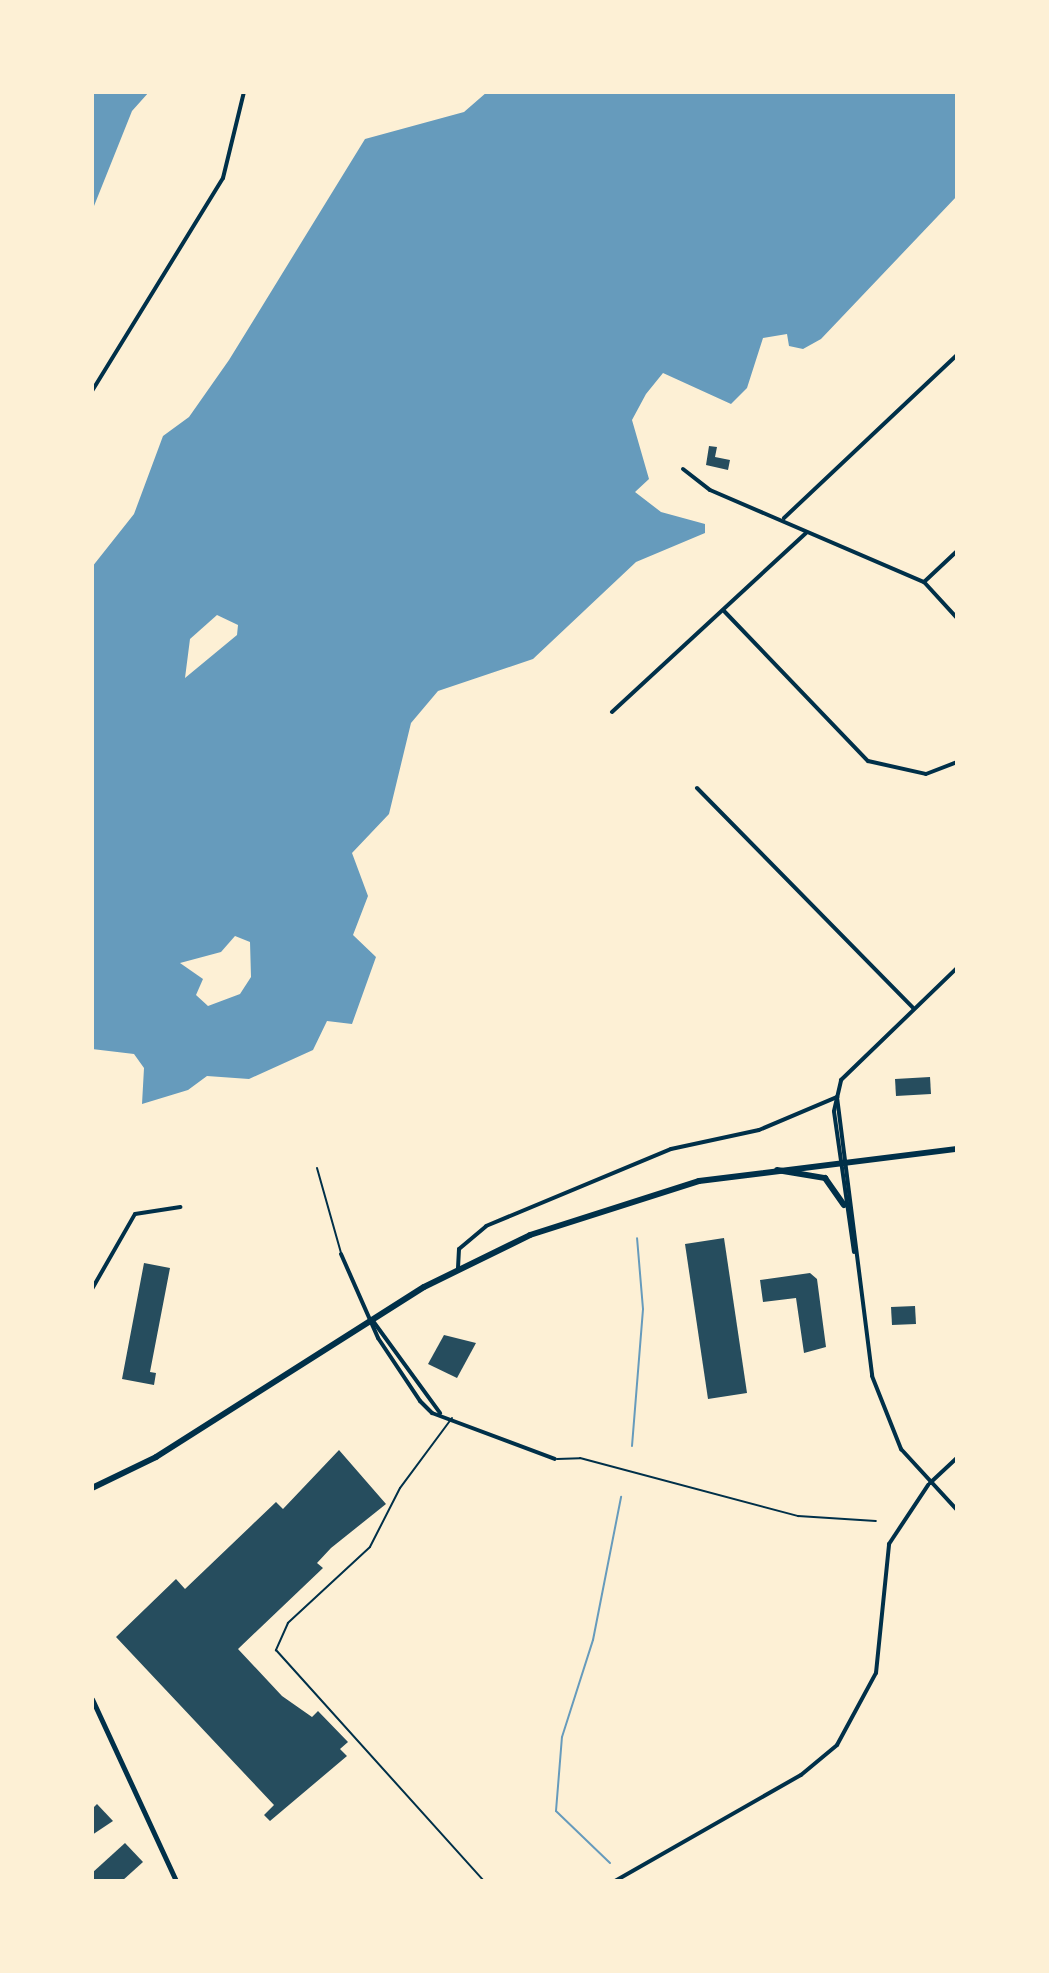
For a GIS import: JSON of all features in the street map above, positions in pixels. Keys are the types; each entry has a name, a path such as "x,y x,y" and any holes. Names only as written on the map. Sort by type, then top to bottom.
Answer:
{"main road":[{"path":"92,1488 156,1457 458,1268 615,1204 774,1169 848,1157 957,1149"},
{"path":"774,1169 825,1178 844,1205"},
{"path":"92,1699 176,1881"}],"street":[{"path":"92,391 223,178 244,92"},
{"path":"784,518 957,355"},
{"path":"683,469 710,490 784,518 806,533 924,582 957,618"},
{"path":"612,712 806,533"},
{"path":"924,582 957,551"},
{"path":"724,611 868,761 926,774 957,762"},
{"path":"697,788 913,1008"},
{"path":"957,968 852,1063 837,1097 844,1205 876,1389 901,1449 928,1485 957,1510"},
{"path":"837,1097 848,1157 855,1255"},
{"path":"458,1268 459,1249 486,1226 671,1149 759,1130 837,1097"},
{"path":"92,1289 135,1214 180,1207"},
{"path":"341,1254 372,1319 420,1401 441,1414 555,1459"},
{"path":"372,1319 441,1414"},
{"path":"615,1881 801,1775 837,1745 876,1673 889,1544 928,1485 957,1458"}],"lane":[{"path":"317,1168 341,1254"},
{"path":"452,1418 400,1488 370,1547 288,1623 276,1650 484,1881"},
{"path":"555,1459 580,1458 798,1516 876,1521"}],"water":[{"path":"92,92 149,92 132,111 92,211"},
{"path":"487,92 957,92 957,196 821,339 803,349 789,346 787,334 763,338 747,388 731,404 663,373 646,394 632,420 649,479 635,492 661,512 705,524 705,533 636,562 533,659 438,691 411,723 389,814 352,853 368,896 353,935 376,957 352,1024 327,1021 313,1050 249,1079 207,1076 188,1090 142,1104 144,1068 134,1054 92,1049 92,567 134,514 163,436 189,417 229,360 365,139 464,112","holes":["217,615 238,625 237,635 185,678 190,639","235,936 250,942 251,977 240,994 208,1006 196,995 203,979 180,963 221,952"]}],"building":[{"path":"709,446 717,447 715,457 730,460 728,470 706,465"},
{"path":"930,1077 931,1094 896,1096 895,1079"},
{"path":"724,1238 747,1393 708,1399 685,1244"},
{"path":"144,1263 170,1268 150,1372 156,1373 154,1385 122,1379"},
{"path":"810,1273 817,1279 826,1347 804,1353 796,1298 763,1302 760,1280"},
{"path":"915,1306 916,1324 892,1325 891,1307"},
{"path":"444,1335 476,1343 457,1378 428,1364"},
{"path":"339,1450 386,1504 331,1548 317,1563 323,1568 238,1649 282,1696 312,1717 318,1711 348,1742 340,1749 347,1756 270,1821 264,1815 274,1805 116,1637 176,1579 185,1589 276,1502 283,1509"},
{"path":"97,1804 113,1821 92,1835 92,1809"},
{"path":"125,1843 143,1862 122,1881 93,1881 92,1873"}],"waterway":[{"path":"632,1446 643,1309 637,1238"},
{"path":"610,1863 556,1811 562,1737 593,1640 621,1497"}]}
